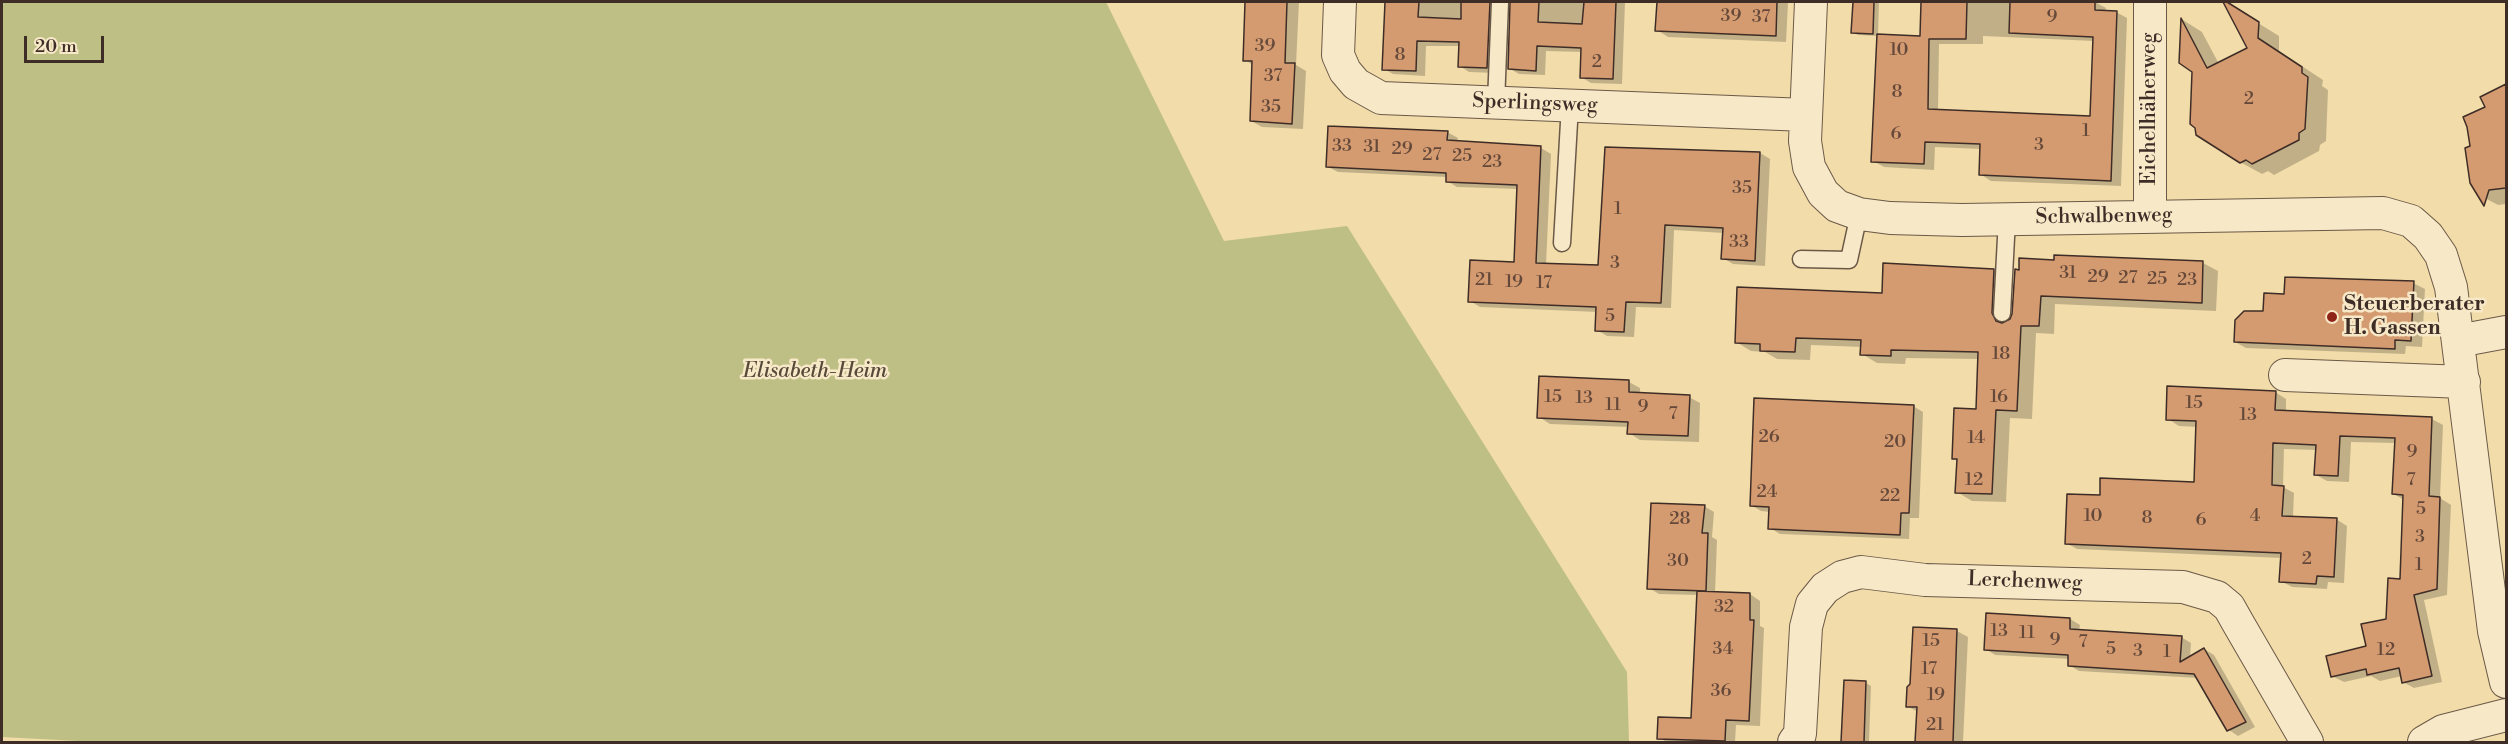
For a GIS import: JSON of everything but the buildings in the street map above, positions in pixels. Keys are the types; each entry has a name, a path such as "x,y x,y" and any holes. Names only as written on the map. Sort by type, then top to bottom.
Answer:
{"street":[{"name":"Sperlingsweg","path":"1340,2 1338,55 1345,72 1368,93 1381,98 1806,115"},
{"name":"Schwalbenweg","path":"1811,2 1805,141 1809,167 1814,178 1822,193 1837,206 1859,214 1890,218 2007,219 2383,213 2411,221 2428,236 2441,255 2451,287 2494,631 2506,682"},
{"name":"Eichelhäherweg","path":"2150,2 2150,216"},
{"path":"2458,341 2506,332"},
{"path":"2285,375 2464,382"},
{"name":"Lerchenweg","path":"1794,742 1800,734 1806,627 1812,604 1825,588 1842,577 1861,572 1925,580 2183,587 2217,597 2229,608 2307,742"},
{"path":"2424,742 2443,731 2506,715"}],"lane":[{"path":"1496,103 1500,2"},
{"path":"1562,243 1570,105"},
{"path":"1801,259 1849,260 1859,214"},
{"path":"2002,313 2007,219"}],"green space":[{"name":"Elisabeth-Heim","path":"2,2 1106,2 1224,241 1347,226 1627,672 1629,742 97,742 2,737"}],"place":[{"name":"Steuerberater H. Gassen","path":"2332,317"}]}
